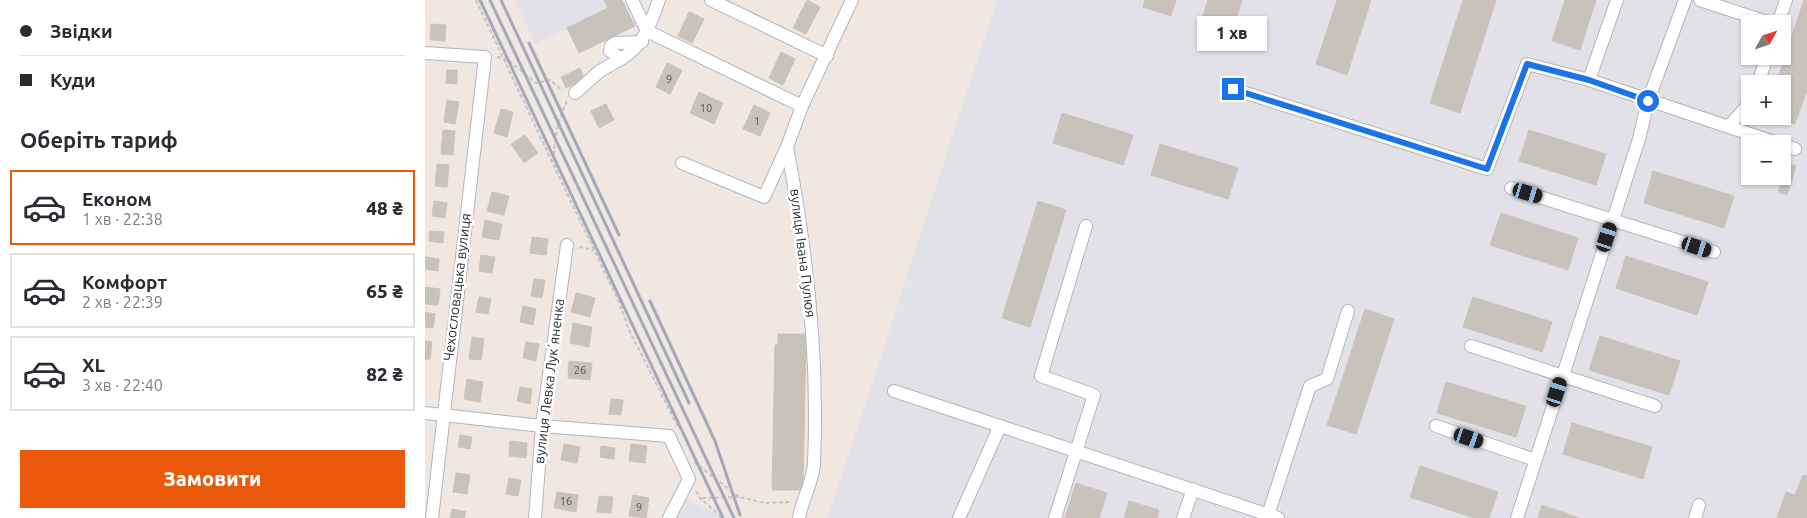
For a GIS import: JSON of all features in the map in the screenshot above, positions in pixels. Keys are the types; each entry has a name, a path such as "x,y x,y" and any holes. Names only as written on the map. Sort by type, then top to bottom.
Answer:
{"street":[{"path":"631,0 645,36 802,106"},
{"path":"575,92 600,71 633,51 645,36 659,0"},
{"path":"711,0 827,56"},
{"path":"682,163 764,197 787,146 802,106 827,56 851,0"},
{"path":"1589,80 1617,0"},
{"path":"1517,518 1613,219 1648,101 1685,0"},
{"path":"1700,0 1746,15"},
{"path":"1781,15 1786,0"},
{"path":"425,53 485,57"},
{"name":"Чехословацька вулиця","path":"432,518 442,415 485,57"},
{"path":"1233,89 1487,169 1527,64 1589,80 1755,135"},
{"path":"1729,126 1741,113"},
{"name":"вулиця Івана Пулюя","path":"787,146 801,218 812,315 814,465 799,518"},
{"path":"1511,188 1715,252"},
{"path":"1055,518 1094,395 1041,376 1086,226"},
{"name":"вулиця Левка Лукʼяненка","path":"535,518 542,426 567,245"},
{"path":"894,391 1193,489 1271,517 1310,386 1327,379 1348,311"},
{"path":"1471,346 1655,406"},
{"path":"425,413 542,426 669,436 689,479 669,518"},
{"path":"959,518 1000,426"},
{"path":"1436,426 1535,460"},
{"path":"1183,518 1193,489"},
{"path":"1695,518 1699,505"}],"path":[{"path":"476,0 619,302 629,330 682,436"},
{"path":"485,57 504,58 536,84 550,80 561,91 575,92"},
{"path":"555,168 554,159 562,113 567,101 575,92"},
{"path":"567,245 594,250"},
{"path":"677,453 699,464 739,497"},
{"path":"689,479 700,498 722,518"},
{"path":"700,498 739,497 764,503 784,503 795,501 806,494"}],"shaded area":[{"path":"515,0 622,0 635,26 579,53 567,29 535,44"},
{"path":"997,0 1807,0 1807,518 828,518"},
{"path":"685,499 715,513 717,518 675,518"}],"building":[{"path":"604,0 622,0 635,26 579,53 567,28 608,8"},
{"path":"807,0 820,7 806,34 793,28"},
{"path":"1145,0 1176,0 1171,16 1143,7"},
{"path":"1208,0 1242,0 1230,37 1199,27"},
{"path":"1337,0 1371,0 1347,75 1316,64"},
{"path":"1463,0 1496,0 1460,113 1430,103"},
{"path":"1565,0 1596,0 1580,50 1552,41"},
{"path":"1804,0 1807,0 1807,90 1795,124 1791,123 1791,75 1779,75 1782,65 1791,65 1791,39"},
{"path":"689,12 704,19 692,43 678,36"},
{"path":"431,24 446,25 445,41 430,40"},
{"path":"781,52 795,59 783,85 769,78"},
{"path":"667,63 682,70 670,94 656,87"},
{"path":"580,68 585,80 566,88 561,77"},
{"path":"447,70 457,70 457,84 446,83"},
{"path":"699,92 723,103 714,124 690,113"},
{"path":"447,100 459,102 455,124 444,122"},
{"path":"606,104 614,120 599,128 591,111"},
{"path":"754,105 770,113 760,136 743,129"},
{"path":"501,109 513,112 507,137 494,133"},
{"path":"1062,113 1133,135 1123,165 1053,143"},
{"path":"443,130 455,131 453,155 441,154"},
{"path":"1529,130 1606,154 1596,185 1519,161"},
{"path":"525,135 538,153 524,163 511,144"},
{"path":"1160,144 1238,168 1228,199 1151,175"},
{"path":"437,164 449,165 447,187 435,186"},
{"path":"1791,164 1796,166 1791,182"},
{"path":"1653,171 1734,196 1724,228 1644,203"},
{"path":"1780,185 1790,185 1787,195 1778,192"},
{"path":"492,192 509,196 504,215 487,211"},
{"path":"434,201 447,203 445,218 432,216"},
{"path":"1038,201 1066,210 1030,327 1002,318"},
{"path":"1501,213 1578,238 1568,270 1490,245"},
{"path":"485,220 502,224 499,240 482,237"},
{"path":"430,231 444,232 443,243 429,241"},
{"path":"532,237 548,239 546,255 530,253"},
{"path":"481,255 495,257 492,273 479,271"},
{"path":"1626,256 1708,282 1697,315 1616,288"},
{"path":"425,257 439,259 438,271 425,269"},
{"path":"534,279 545,280 542,298 531,296"},
{"path":"425,287 440,289 438,305 425,304"},
{"path":"576,293 595,298 590,317 571,312"},
{"path":"479,297 491,299 488,314 476,312"},
{"path":"1473,297 1552,322 1542,352 1463,327"},
{"path":"523,306 536,309 533,325 520,322"},
{"path":"1365,309 1394,319 1356,434 1327,425"},
{"path":"425,312 435,314 433,328 425,327"},
{"path":"573,323 592,327 589,347 570,343"},
{"path":"778,334 806,334 803,490 772,490 775,345 778,345"},
{"path":"1600,336 1680,361 1669,395 1589,370"},
{"path":"472,337 484,339 481,360 469,359"},
{"path":"425,341 432,342 430,359 425,359"},
{"path":"526,342 539,344 536,361 523,358"},
{"path":"569,361 592,363 590,380 568,378"},
{"path":"467,379 483,382 480,402 464,399"},
{"path":"1446,382 1526,406 1516,437 1437,413"},
{"path":"520,387 532,389 530,404 517,401"},
{"path":"611,399 623,400 621,415 609,414"},
{"path":"1572,423 1652,447 1643,479 1563,454"},
{"path":"460,435 472,437 470,449 458,447"},
{"path":"510,441 527,443 526,458 509,456"},
{"path":"564,444 580,447 577,463 561,460"},
{"path":"631,444 647,446 645,463 629,461"},
{"path":"601,446 615,448 614,459 600,457"},
{"path":"1420,466 1498,492 1489,518 1474,518 1410,497"},
{"path":"456,473 470,475 467,494 453,492"},
{"path":"1803,475 1807,476 1807,518 1777,518 1786,492 1795,495"},
{"path":"509,478 521,480 518,496 506,494"},
{"path":"1076,483 1107,493 1099,518 1065,518"},
{"path":"557,492 578,495 576,512 554,508"},
{"path":"633,495 649,498 646,518 629,516"},
{"path":"599,496 613,497 611,513 597,512"},
{"path":"1129,501 1159,510 1157,518 1124,518"},
{"path":"1542,505 1579,518 1538,518"},
{"path":"452,509 466,512 464,518 450,518"}],"railway":[{"path":"480,0 723,518"},
{"path":"490,0 734,518"},
{"path":"501,0 689,403"},
{"path":"529,43 619,235"},
{"path":"650,301 715,441 740,515"}],"route":[{"path":"1233,89 1487,169 1527,64 1589,80 1648,101"}]}
